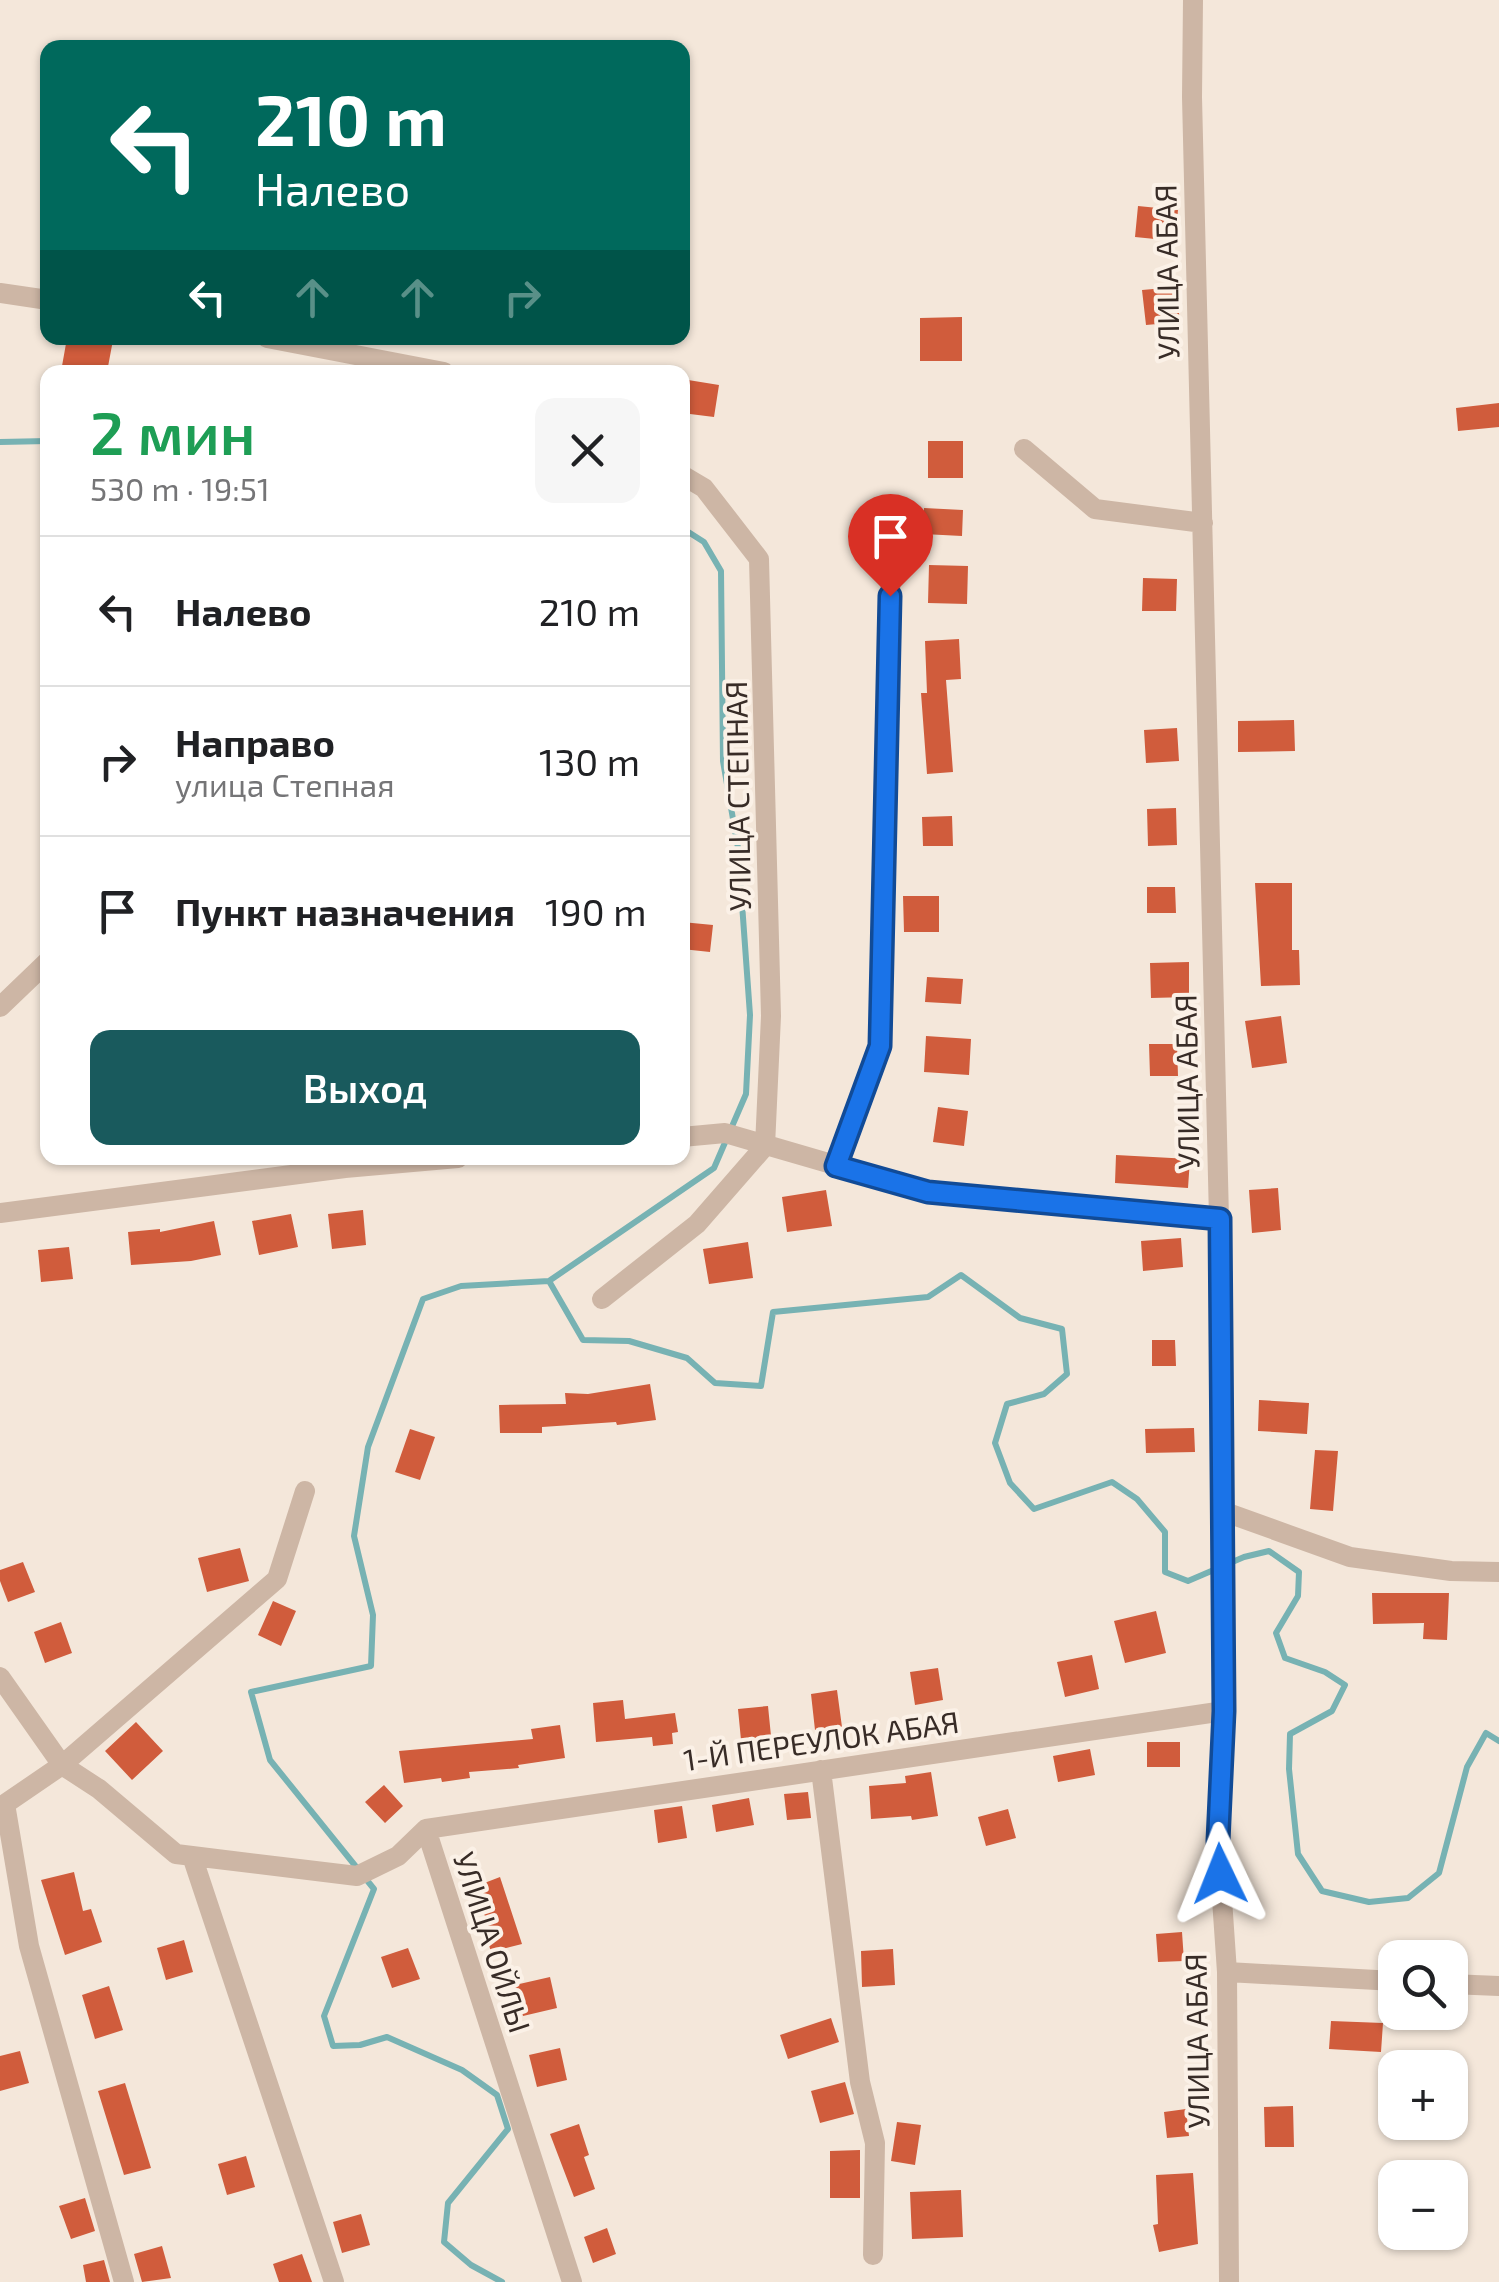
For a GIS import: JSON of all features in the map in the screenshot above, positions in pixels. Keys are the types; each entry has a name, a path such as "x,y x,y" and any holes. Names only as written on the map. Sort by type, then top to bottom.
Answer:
{"street":[{"name":"УЛИЦА АБАЯ","path":"1192,0 1220,1219 1224,1711 1218,1841 1226,1972 1228,2282"},
{"path":"0,293 40,299"},
{"path":"303,345 408,365"},
{"path":"1024,449 1095,509 1202,523"},
{"name":"УЛИЦА СТЕПНАЯ","path":"690,480 704,488 760,559 772,1016 765,1146"},
{"path":"836,1166 880,1046 891,562"},
{"path":"0,1007 40,969"},
{"path":"690,1136 724,1133 928,1192 1220,1219"},
{"path":"602,1299 697,1224 765,1146"},
{"path":"0,1214 380,1165"},
{"path":"124,2282 28,1946 2,1805 62,1766 277,1579 305,1491"},
{"path":"1222,1511 1350,1557 1451,1571 1499,1572"},
{"name":"УЛИЦА ОЙЛЫ","path":"0,1677 62,1766 99,1788 176,1854 357,1876 398,1856 426,1829 572,2282"},
{"name":"1-Й ПЕРЕУЛОК АБАЯ","path":"426,1829 1224,1711"},
{"path":"821,1770 860,2082 875,2143 873,2255"},
{"path":"192,1856 334,2282"},
{"path":"1226,1972 1378,1980"},
{"path":"1468,1985 1499,1986"}],"building":[{"path":"1138,206 1178,210 1175,241 1135,237"},
{"path":"1176,287 1180,322 1146,325 1142,290"},
{"path":"962,317 962,361 920,361 920,318"},
{"path":"66,345 112,345 108,365 62,365"},
{"path":"690,380 719,385 714,417 690,414"},
{"path":"1499,403 1499,427 1458,431 1456,408"},
{"path":"928,441 963,441 963,478 928,478"},
{"path":"924,508 963,510 962,536 923,534"},
{"path":"929,565 968,566 967,604 928,603"},
{"path":"1143,578 1177,579 1176,611 1142,611"},
{"path":"959,639 961,679 946,680 953,772 927,774 921,693 927,693 925,641"},
{"path":"1294,720 1295,751 1238,752 1238,721"},
{"path":"1177,728 1179,761 1146,763 1144,730"},
{"path":"1176,808 1177,845 1148,846 1147,809"},
{"path":"952,816 953,846 923,846 922,817"},
{"path":"1255,883 1292,883 1292,950 1299,950 1300,985 1261,986"},
{"path":"1147,887 1175,887 1176,913 1147,913"},
{"path":"903,896 939,896 939,932 904,932"},
{"path":"690,923 713,925 710,952 690,950"},
{"path":"1189,962 1189,997 1151,998 1150,963"},
{"path":"927,977 963,979 961,1004 925,1002"},
{"path":"1281,1016 1287,1063 1252,1068 1245,1021"},
{"path":"926,1036 971,1039 969,1075 924,1072"},
{"path":"1149,1044 1177,1044 1178,1076 1150,1076"},
{"path":"938,1107 968,1111 964,1146 933,1142"},
{"path":"1116,1155 1190,1159 1188,1188 1115,1183"},
{"path":"1278,1188 1281,1230 1252,1233 1249,1190"},
{"path":"826,1190 832,1226 787,1232 782,1197"},
{"path":"363,1210 366,1245 332,1249 328,1214"},
{"path":"291,1214 298,1247 259,1255 252,1221"},
{"path":"214,1221 221,1255 131,1265 128,1232 160,1232"},
{"path":"1181,1238 1183,1267 1143,1271 1141,1241"},
{"path":"748,1242 753,1278 709,1284 703,1249"},
{"path":"69,1247 73,1279 41,1282 38,1250"},
{"path":"1152,1340 1175,1340 1176,1366 1152,1366"},
{"path":"650,1384 656,1420 542,1427 542,1433 500,1433 499,1405 566,1404 565,1393 588,1394"},
{"path":"1259,1400 1309,1403 1307,1434 1258,1431"},
{"path":"1194,1428 1195,1452 1146,1453 1145,1429"},
{"path":"410,1429 435,1437 420,1480 395,1472"},
{"path":"1315,1450 1338,1451 1333,1511 1310,1509"},
{"path":"240,1548 249,1581 207,1592 198,1558"},
{"path":"23,1562 35,1592 8,1602 0,1570"},
{"path":"1372,1593 1449,1593 1447,1640 1423,1639 1424,1623 1373,1624"},
{"path":"273,1601 296,1611 281,1646 258,1635"},
{"path":"1156,1611 1166,1653 1125,1663 1114,1621"},
{"path":"61,1622 72,1653 45,1663 34,1632"},
{"path":"1092,1655 1099,1689 1065,1697 1057,1662"},
{"path":"938,1668 943,1700 915,1705 910,1672"},
{"path":"837,1690 842,1727 815,1730 811,1694"},
{"path":"623,1700 625,1719 675,1713 678,1732 672,1733 673,1744 653,1746 652,1737 596,1742 593,1703"},
{"path":"768,1706 771,1736 741,1740 738,1709"},
{"path":"136,1722 163,1751 132,1780 105,1751"},
{"path":"560,1725 565,1758 518,1765 519,1768 469,1772 470,1778 404,1783 399,1751 533,1739 531,1729"},
{"path":"1147,1742 1180,1742 1180,1767 1147,1767"},
{"path":"1090,1749 1095,1775 1058,1782 1053,1756"},
{"path":"931,1772 938,1816 871,1819 869,1786 906,1783 905,1776"},
{"path":"384,1785 403,1806 385,1823 365,1802"},
{"path":"808,1792 811,1818 787,1820 784,1794"},
{"path":"749,1798 754,1825 716,1832 712,1805"},
{"path":"682,1806 687,1838 658,1843 654,1810"},
{"path":"1008,1809 1016,1838 986,1846 978,1817"},
{"path":"74,1872 83,1911 91,1909 102,1942 65,1955 41,1880"},
{"path":"500,1877 522,1944 491,1952 482,1921 486,1919 474,1887"},
{"path":"1182,1932 1184,1961 1158,1962 1156,1934"},
{"path":"184,1940 193,1972 166,1980 157,1948"},
{"path":"408,1948 420,1979 392,1988 381,1957"},
{"path":"893,1949 895,1985 862,1987 861,1951"},
{"path":"550,1977 557,2008 523,2016 515,1985"},
{"path":"109,1986 123,2030 95,2039 82,1995"},
{"path":"831,2018 839,2042 788,2059 780,2035"},
{"path":"1331,2021 1378,2023 1378,2030 1383,2030 1378,2052 1329,2049"},
{"path":"560,2048 567,2080 537,2087 529,2055"},
{"path":"20,2051 29,2083 0,2091 0,2056"},
{"path":"845,2082 854,2114 820,2123 811,2091"},
{"path":"125,2083 151,2168 124,2175 98,2091"},
{"path":"1293,2106 1294,2147 1265,2147 1264,2107"},
{"path":"1186,2109 1189,2136 1167,2138 1164,2112"},
{"path":"897,2122 921,2125 915,2165 891,2161"},
{"path":"579,2124 589,2155 584,2157 595,2189 574,2197 550,2134"},
{"path":"860,2150 860,2198 830,2198 830,2151"},
{"path":"246,2156 255,2187 227,2195 218,2164"},
{"path":"1193,2173 1198,2244 1159,2252 1153,2225 1158,2224 1156,2175"},
{"path":"961,2190 963,2237 912,2239 910,2192"},
{"path":"85,2198 95,2231 71,2239 59,2206"},
{"path":"361,2214 370,2245 342,2253 333,2222"},
{"path":"607,2228 616,2254 593,2263 584,2237"},
{"path":"162,2246 171,2278 142,2282 134,2254"},
{"path":"302,2254 312,2282 279,2282 273,2264"},
{"path":"104,2260 110,2282 86,2282 83,2265"}],"waterway":[{"path":"0,442 40,441"},
{"path":"502,2282 471,2265 444,2242 448,2203 508,2129 497,2095 462,2070 387,2037 360,2045 333,2046 324,2016 374,1889 270,1760 251,1692 371,1666 373,1615 354,1536 368,1447 423,1299 461,1286 549,1281 714,1168 746,1094 750,1015 738,848 723,761 721,571 704,542 690,533"},
{"path":"549,1281 583,1340 629,1341 687,1358 715,1383 761,1386 773,1312 928,1297 961,1275 1020,1318 1062,1329 1067,1374 1044,1394 1007,1404 995,1443 1010,1483 1034,1509 1112,1482 1137,1499 1165,1532 1165,1572 1188,1581 1244,1557 1269,1551 1299,1572 1298,1596 1276,1633 1285,1658 1325,1672 1345,1685 1332,1711 1290,1734 1289,1769 1298,1854 1322,1891 1369,1902 1408,1898 1439,1873 1467,1767 1486,1733 1499,1741"}],"route":[{"path":"890,596 880,1046 836,1166 928,1192 1220,1219 1224,1711 1220,1874"}]}
